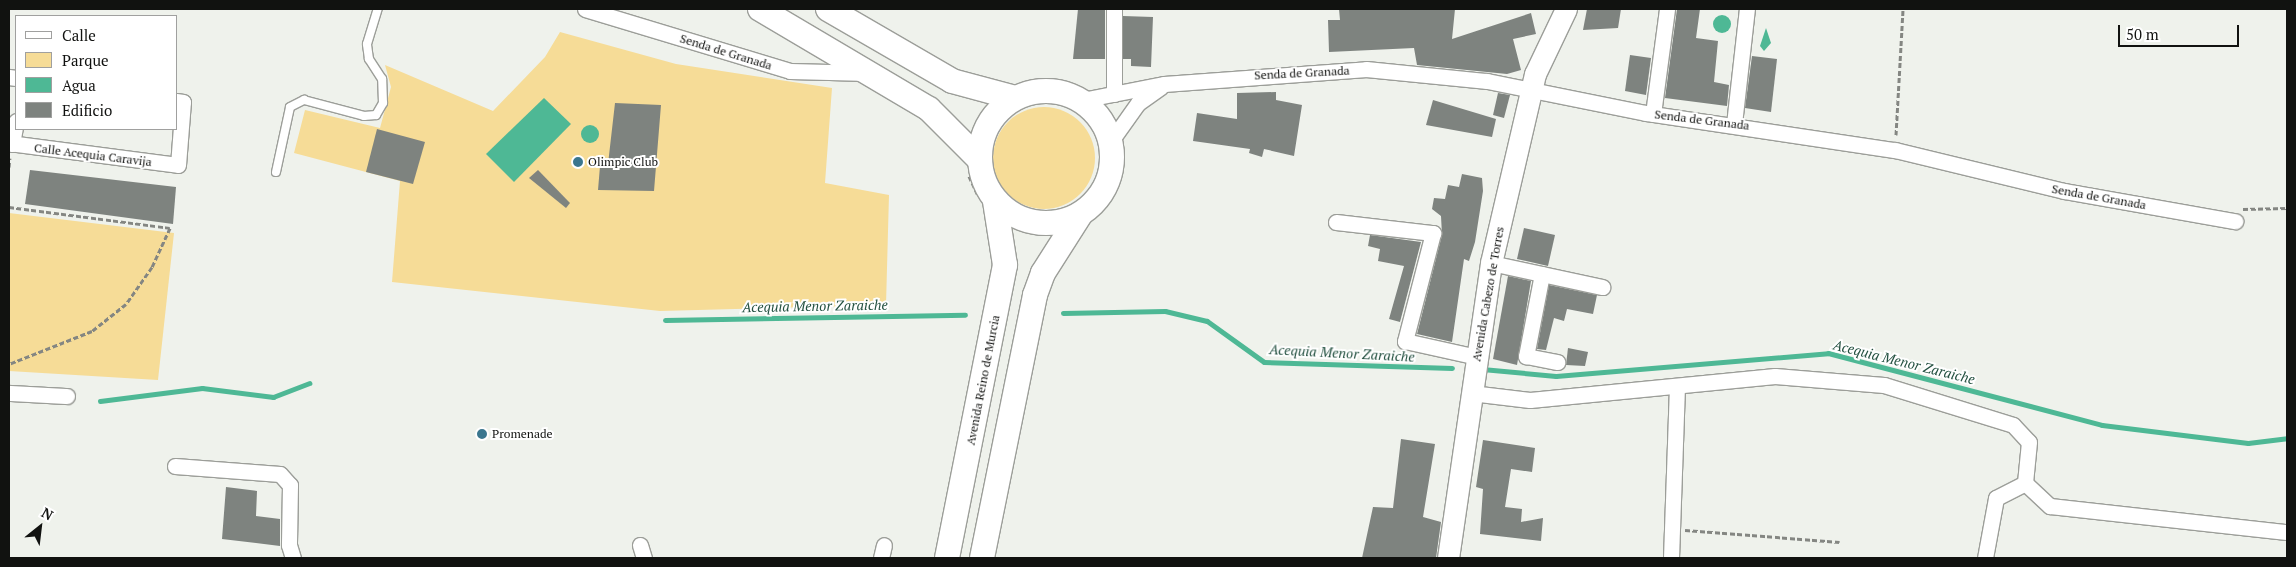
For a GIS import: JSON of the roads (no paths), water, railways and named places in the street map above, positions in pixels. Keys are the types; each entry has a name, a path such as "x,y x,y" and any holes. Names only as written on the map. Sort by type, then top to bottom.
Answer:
{"main road":[{"path":"760,9 929,109 984,181 988,200 1013,215 1035,223 1058,223 1080,216"},
{"path":"828,9 952,81 1015,98 1053,91 1082,100 1101,118 1112,141 1112,168 1104,191 1080,216 1043,273 1035,295 982,558"},
{"path":"971,162 995,113 1015,98"},
{"name":"Avenida Reino de Murcia","path":"947,558 1005,265 988,200"}],"street":[{"name":"Senda de Granada","path":"585,9 790,71 870,73"},
{"path":"1114,9 1114,94"},
{"name":"Avenida Cabezo de Torres","path":"1448,558 1491,263 1531,91 1566,9"},
{"path":"1653,114 1667,9"},
{"path":"1734,124 1747,9"},
{"name":"Senda de Granada","path":"1082,100 1164,84 1366,69 1487,81 1653,114 1734,124 1893,150 2064,191 2228,220"},
{"path":"1112,141 1138,104 1164,84"},
{"name":"Calle Acequia Caravija","path":"10,144 178,165 183,102 178,102"},
{"path":"10,144 15,125"},
{"path":"1336,222 1433,233 1405,341 1477,357"},
{"path":"1491,263 1602,288"},
{"path":"1542,274 1526,356 1557,362"},
{"path":"1472,393 1530,400 1775,376 1842,379 1926,395 2013,425 2029,442 2026,483"},
{"path":"1671,558 1677,386"},
{"path":"9,393 66,396"},
{"path":"175,466 280,474 290,485 289,545 293,558"},
{"path":"2026,483 2050,506 2287,532"},
{"path":"1984,558 1996,498 2026,483"}],"lane":[{"path":"276,172 290,108 304,100 364,116 376,115 383,103 382,79 369,59 367,44 378,9"}],"water":[{"path":"1718,15 1726,15 1731,20 1729,31 1718,33 1713,28 1713,20"},
{"path":"1766,28 1771,43 1764,51 1760,46"},
{"path":"544,98 571,124 514,182 486,154"},
{"path":"586,125 594,125 599,130 597,141 586,143 581,138 581,130"}],"waterway":[{"name":"Acequia Menor Zaraiche","path":"1063,313 1165,311 1207,321 1264,362 1452,368"},
{"name":"Acequia Menor Zaraiche","path":"665,320 965,315"},
{"name":"Acequia Menor Zaraiche","path":"1482,369 1556,376 1828,353 2102,425 2248,443 2287,438"},
{"name":"Acequia Menor Zaraiche","path":"100,401 202,388 273,397 309,383"}],"place":[{"name":"Olimpic Club","path":"578,162"},
{"name":"Promenade","path":"482,434"}]}
